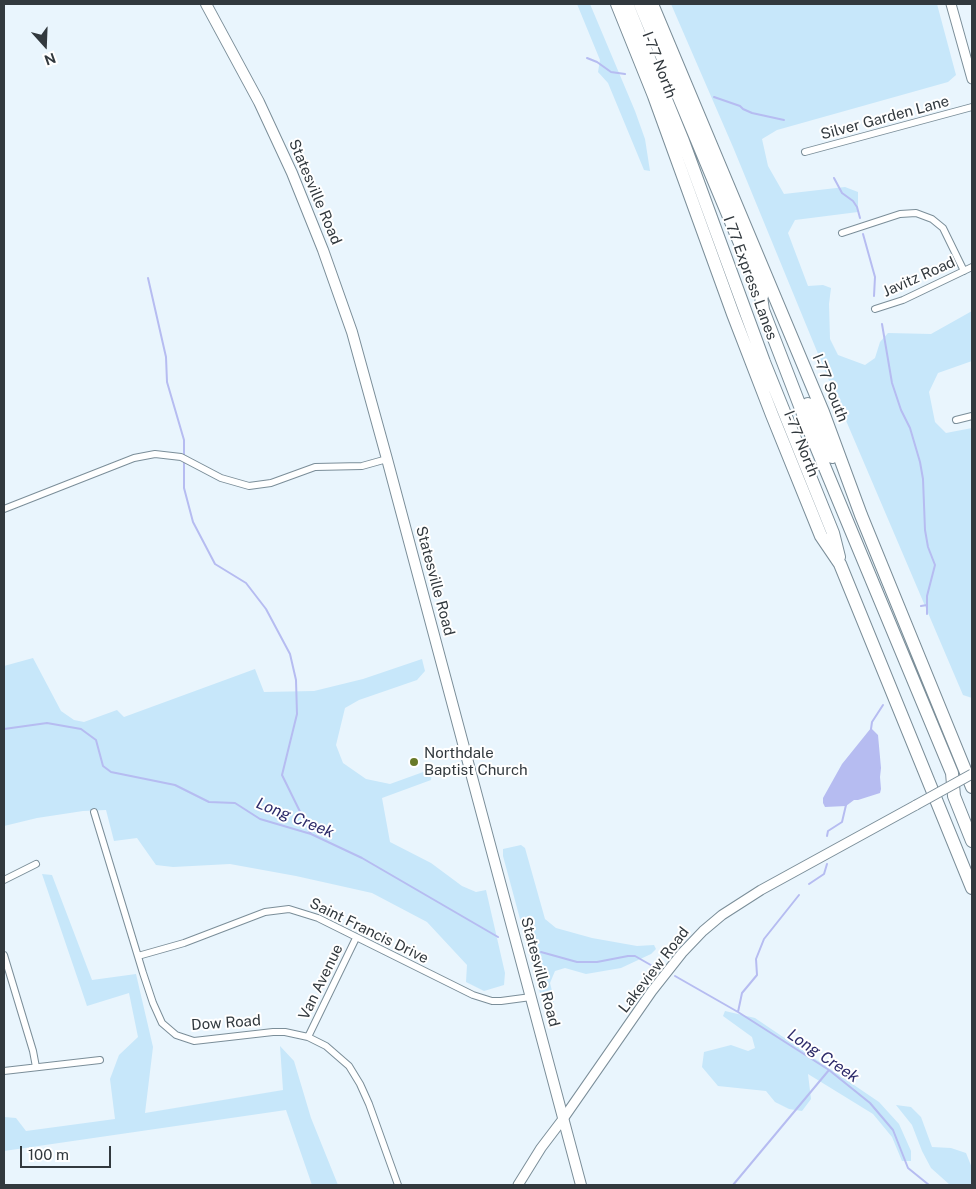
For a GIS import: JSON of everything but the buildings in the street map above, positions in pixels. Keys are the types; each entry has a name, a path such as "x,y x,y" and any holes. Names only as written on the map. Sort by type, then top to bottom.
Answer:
{"highway":[{"name":"I-77 North","path":"617,4 654,96 733,314 772,414 821,536 840,564 972,888"},
{"name":"I 77 Express Lanes","path":"628,4 692,165 747,318 833,533 840,564"},
{"name":"I 77 Express Lanes","path":"640,4 820,433 861,515"},
{"name":"I-77 South","path":"652,4 823,412 861,515 972,786"},
{"path":"760,290 763,310 810,432 942,759"},
{"path":"747,318 758,332 942,759 952,773 953,785 960,793 972,841"},
{"path":"964,811 972,822"}],"main road":[{"name":"Statesville Road","path":"206,4 239,61 308,210 352,332 581,1185"},
{"path":"952,4 972,79"},
{"name":"Lakeview Road","path":"518,1185 541,1148 663,976 703,931 760,890 972,774"}],"street":[{"name":"Silver Garden Lane","path":"805,152 972,107"},
{"path":"842,234 900,214 916,213 932,219 943,228 964,271"},
{"name":"Javitz Road","path":"875,309 903,300 972,267"},
{"path":"956,420 972,416"},
{"path":"4,509 134,458 154,454 181,457 221,478 249,486 271,483 315,466 362,466 387,460"},
{"name":"Dow Road","path":"94,812 158,1015 168,1029 180,1037 202,1041 272,1032 308,1036 335,1052 356,1076 369,1104 398,1185"},
{"path":"4,880 36,864"},
{"name":"Saint Francis Drive","path":"138,956 184,942 264,912 281,909 302,912 483,999 501,1001 531,997"},
{"name":"Van Avenue","path":"308,1036 356,938"},
{"path":"4,955 33,1051 36,1067"},
{"path":"4,1071 100,1060"}],"shaded area":[{"path":"577,4 590,4 635,111 645,139 650,171 644,170 608,83 598,72 600,60"},
{"path":"671,4 937,4 956,75 948,82 777,130 762,139 768,166 784,194 845,187 858,192 858,212 795,220 788,233 808,286 823,285 831,288 829,304 830,339 838,355 865,365 875,358 880,342 888,333 931,334 972,311 972,361 938,373 929,392 935,422 946,433 972,428 972,698 963,695"},
{"path":"33,658 61,711 74,720 84,722 117,710 124,717 255,669 264,692 314,691 363,679 422,659 425,671 417,680 359,700 345,708 336,745 343,763 366,779 390,784 426,771 432,773 431,780 382,798 390,842 431,863 462,886 476,892 486,890 505,973 504,985 484,991 466,982 467,965 427,922 372,893 230,864 173,867 156,865 137,838 114,841 106,810 83,811 37,818 4,826 4,666"},
{"path":"521,845 525,848 545,919 556,928 592,938 637,946 654,945 656,949 651,954 621,968 586,974 565,968 555,971 550,983 554,999 553,1008 549,1010 543,1004 503,856 503,849"},
{"path":"42,874 52,875 92,980 136,974 153,1047 145,1113 283,1090 280,1046 294,1061 311,1118 338,1185 312,1185 286,1110 4,1151 4,1117 16,1118 26,1131 115,1119 110,1079 119,1055 138,1037 129,993 87,1006"},
{"path":"725,1011 755,1018 879,1102 899,1124 911,1151 911,1161 902,1161 892,1137 873,1114 808,1074 811,1099 802,1111 789,1109 775,1102 766,1091 718,1086 702,1067 704,1052 731,1045 748,1051 755,1048 752,1037 723,1016"},
{"path":"896,1105 911,1107 921,1117 932,1147 951,1148 966,1153 972,1168 972,1185 950,1185 931,1168 912,1125"}],"water":[{"path":"871,728 878,735 881,768 880,793 854,800 846,806 825,807 823,798 842,764"}],"waterway":[{"path":"587,58 597,62 611,72 625,74"},
{"path":"714,97 740,106 752,113 784,120"},
{"path":"834,178 842,193 853,201 857,207 860,218"},
{"path":"863,234 875,277 874,296"},
{"path":"148,278 166,357 167,382 184,440 184,456"},
{"path":"882,324 892,383 901,410 910,428 923,479 925,530 928,547 935,565 927,596 927,614"},
{"path":"184,460 184,488 193,522 215,564 246,583 266,609 290,654 296,680 297,714 282,775 311,834"},
{"path":"921,606 927,605"},
{"path":"871,729 872,722 883,705"},
{"name":"Long Creek","path":"4,729 47,723 81,729 96,740 103,766 111,772 175,785 209,802 235,803 260,819 311,834 362,858 498,937"},
{"path":"827,836 828,831 842,822 846,805"},
{"path":"809,884 824,874 827,864"},
{"path":"738,1012 742,993 757,975 756,959 764,939 799,895"},
{"name":"Long Creek","path":"541,952 577,962 597,962 635,956 656,968"},
{"name":"Long Creek","path":"675,976 738,1012 829,1070 870,1103 893,1130 908,1168 929,1185"},
{"path":"733,1185 829,1070"}],"place":[{"name":"Northdale Baptist Church","path":"414,762"}]}
